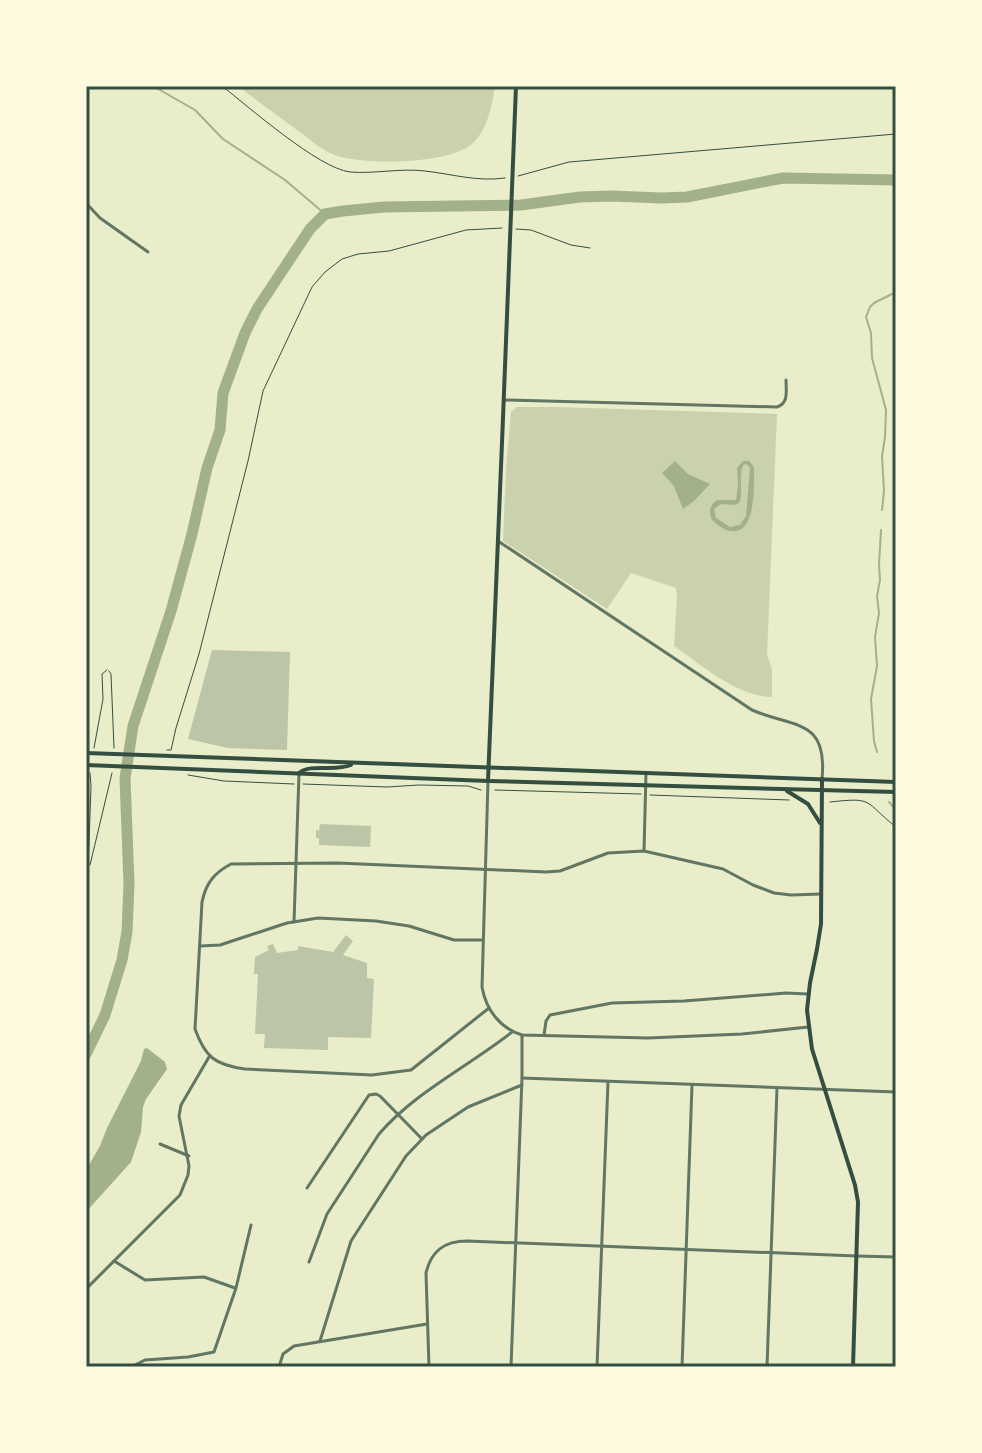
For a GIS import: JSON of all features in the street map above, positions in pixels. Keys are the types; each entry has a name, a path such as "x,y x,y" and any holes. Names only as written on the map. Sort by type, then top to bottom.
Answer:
{"main road":[{"path":"488,781 516,86"},
{"path":"86,753 896,782"},
{"path":"299,773 305,769 341,769 353,764"},
{"path":"86,765 488,781 896,792"},
{"path":"822,779 820,937 808,994 808,1027 857,1193 853,1367"},
{"path":"784,790 808,804 820,823"}],"street":[{"path":"86,203 100,218 148,252"},
{"path":"505,400 777,407 786,400 786,380"},
{"path":"498,541 752,710 800,724 809,730 821,751 822,779"},
{"path":"294,922 299,773"},
{"path":"644,851 646,773"},
{"path":"488,781 482,987 489,1008 505,1027 522,1035 648,1038 742,1034 808,1027"},
{"path":"489,1008 411,1070 372,1075 224,1066 209,1057 195,1029 205,889 212,877 231,864 406,865 546,872 560,871 608,853 644,851 723,869 774,893 821,894"},
{"path":"199,946 220,945 255,932 318,918 376,921 409,926 454,940 482,940"},
{"path":"544,1035 550,1015 597,1005 808,994"},
{"path":"309,1262 327,1214 379,1134 425,1093 512,1032"},
{"path":"511,1367 522,1035"},
{"path":"86,1289 180,1195 188,1175 189,1156 179,1116 181,1105 209,1057"},
{"path":"522,1078 896,1092"},
{"path":"597,1367 608,1082"},
{"path":"320,1341 351,1241 406,1156 422,1139 468,1107 522,1085"},
{"path":"682,1367 692,1085"},
{"path":"767,1367 777,1088"},
{"path":"307,1188 369,1095 380,1096 422,1139"},
{"path":"160,1144 189,1156"},
{"path":"131,1367 145,1360 214,1352 236,1288 251,1225"},
{"path":"429,1367 428,1263 442,1246 455,1241 896,1257"},
{"path":"114,1261 145,1280 204,1277 236,1288"},
{"path":"279,1367 283,1354 289,1348 427,1324"}],"path":[{"path":"222,86 319,160 351,172 421,170 480,180 497,179 569,162 896,134"},
{"path":"171,750 207,624 263,391 312,287 342,259 389,251 466,230 531,230 571,245 590,248"},
{"path":"94,748 103,699 102,674 107,670"},
{"path":"86,908 89,771"},
{"path":"193,775 224,781 387,787 444,785 468,786 479,790"},
{"path":"497,790 797,802"},
{"path":"836,801 864,800 896,827"}],"shaded area":[{"path":"238,86 495,86 483,130 463,150 427,159 384,162 345,158 327,152"},
{"path":"517,407 777,414 767,655 772,669 772,697 733,686 674,646 676,588 631,573 607,609 503,541 511,412"},
{"path":"675,461 688,474 710,484 683,509 674,486 662,473"},
{"path":"743,461 749,461 754,467 754,496 745,525 739,530 730,531 713,521 710,510 717,500 736,500 737,468","holes":["744,464 748,465 746,516 740,525 730,527 716,518 714,509 721,504 735,505 740,502 741,472"]},
{"path":"147,1048 165,1062 167,1069 146,1099 141,1132 131,1162 86,1212 86,1170"}],"building":[{"path":"212,650 290,652 287,750 228,748 188,739"},
{"path":"320,824 371,826 370,847 319,845 316,830 319,831"},
{"path":"346,935 353,941 343,955 367,963 367,978 374,979 371,1038 328,1037 328,1050 264,1048 265,1034 255,1034 258,974 254,974 255,957 269,950 267,946 273,944 277,953 298,950 298,946 333,952"}],"waterway":[{"path":"153,86 195,110 223,139 285,180 325,214"},
{"path":"86,1054 105,1015 127,932 129,884 125,778 133,726 171,611 192,534 207,468 220,430 223,393 257,309 310,229 325,214 384,207 521,205 580,197 687,197 783,178 896,180"},
{"path":"882,510 886,410 872,358 871,333 866,317 874,303 896,292"},
{"path":"877,752 871,699 877,666 875,637 879,613 877,596 881,530"},
{"path":"889,802 896,810"}]}
